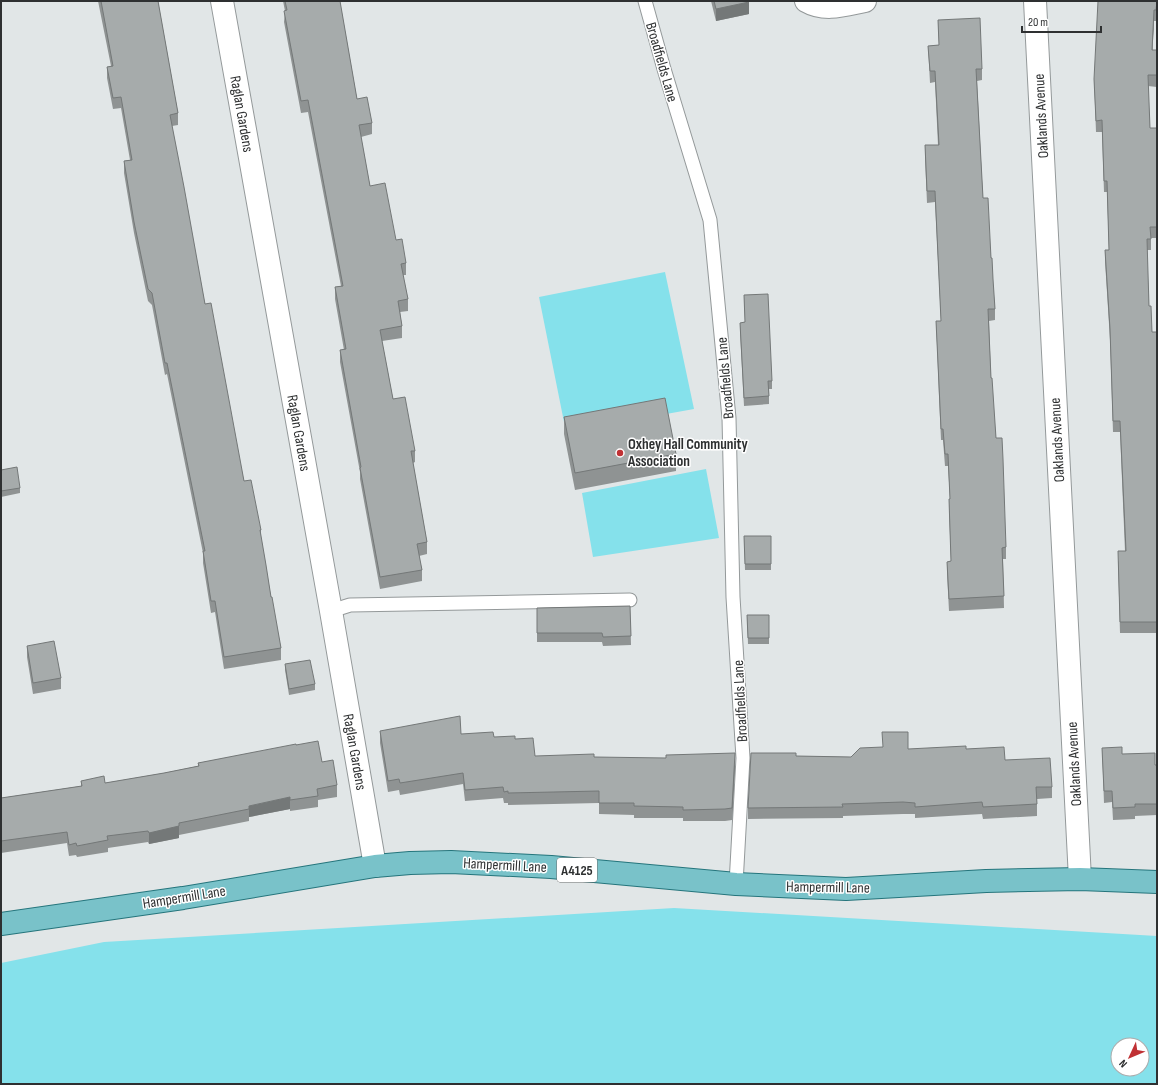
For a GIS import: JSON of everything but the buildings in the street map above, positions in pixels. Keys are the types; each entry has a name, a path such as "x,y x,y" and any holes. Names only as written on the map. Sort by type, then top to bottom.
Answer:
{"main road":[{"name":"Hampermill Lane","path":"1,924 183,898 375,866 410,863 451,862 536,866 736,884 846,890 986,881 1080,879 1157,882"}],"street":[{"name":"Raglan Gardens","path":"222,1 375,866"},
{"path":"806,1 824,7 835,7 865,1"},
{"name":"Oaklands Avenue","path":"1035,1 1080,879"}],"lane":[{"name":"Broadfields Lane","path":"645,1 710,220 729,418 734,597 743,758 736,884"},
{"path":"331,611 350,604 630,600"}],"shaded area":[{"path":"665,272 694,409 566,432 539,297"},
{"path":"706,469 719,538 593,557 582,493"},
{"path":"674,908 1157,936 1157,1084 1,1084 1,963 104,942"}],"place":[{"name":"Oxhey Hall Community Association","path":"620,453"}]}
